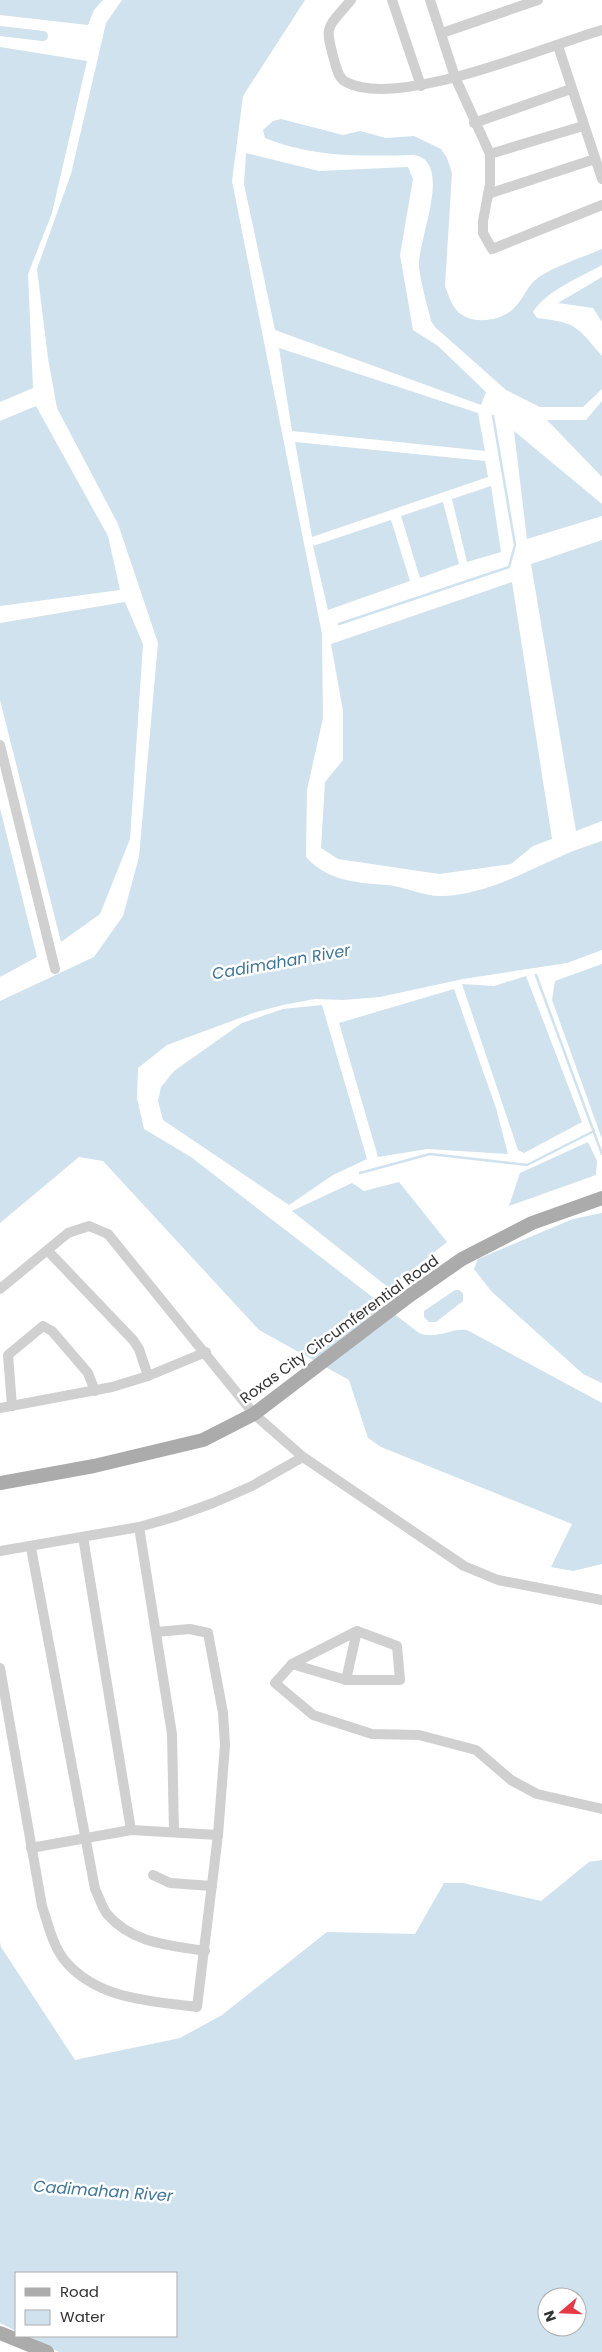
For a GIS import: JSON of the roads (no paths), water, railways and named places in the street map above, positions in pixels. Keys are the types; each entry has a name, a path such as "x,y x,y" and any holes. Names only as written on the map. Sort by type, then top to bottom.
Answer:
{"main road":[{"name":"Roxas City Circumferential Road","path":"0,1483 94,1466 203,1440 254,1414 409,1296 462,1259 532,1223 602,1198"},
{"path":"0,2332 47,2352"}],"street":[{"path":"350,0 328,29 327,36 339,76 346,82 372,89 421,86 558,46 602,30"},
{"path":"392,0 421,86"},
{"path":"430,0 455,77 474,123 490,154 488,194 482,233 492,249 602,204"},
{"path":"442,33 538,0"},
{"path":"558,46 602,179"},
{"path":"474,123 571,89"},
{"path":"490,154 583,126"},
{"path":"488,194 595,159"},
{"path":"0,745 55,969"},
{"path":"0,1289 68,1233 78,1228 89,1226 108,1234 206,1352 254,1414 303,1457 464,1566 498,1580 602,1600"},
{"path":"48,1250 133,1340 139,1349 148,1376"},
{"path":"12,1406 8,1355 43,1326 52,1330 88,1372 95,1391"},
{"path":"0,1408 95,1391 148,1376 206,1352"},
{"path":"0,1552 31,1548 138,1527 213,1504 252,1486 303,1457"},
{"path":"138,1527 172,1734 174,1832"},
{"path":"83,1537 131,1830"},
{"path":"31,1548 95,1890 106,1913 126,1932 146,1942 206,1951"},
{"path":"0,1668 42,1906 54,1940 66,1962 99,1988 124,1996 197,2008 206,1951 218,1835 225,1745 224,1713 208,1633 190,1629 156,1632"},
{"path":"292,1664 346,1680 400,1680 397,1646 357,1631 292,1664 275,1683 313,1715 372,1734 419,1735 476,1750 511,1780 537,1794 602,1809"},
{"path":"346,1680 357,1631"},
{"path":"31,1848 131,1830 218,1835"},
{"path":"153,1875 170,1883 212,1886"}],"water":[{"path":"0,0 103,0 94,10 88,25 0,15"},
{"name":"Cadimahan River","path":"122,0 305,0 243,96 232,181 322,634 323,718 307,790 306,857 323,871 354,882 394,886 429,895 443,896 475,891 491,886 570,852 602,841 602,950 567,963 463,979 380,997 343,1000 315,999 283,1005 256,1012 167,1045 138,1068 137,1098 144,1129 191,1157 419,1333 438,1335 467,1330 602,1403 602,1564 573,1571 551,1567 572,1524 381,1447 368,1438 349,1380 259,1330 103,1161 79,1157 0,1223 0,1001 94,957 123,916 139,857 158,643 118,524 57,408 48,358 37,269 71,174 106,23"},
{"path":"0,47 87,61 52,213 28,274 33,388 0,402"},
{"path":"281,119 343,135 360,131 386,138 414,136 441,149 447,158 452,173 445,286 456,309 468,318 490,320 504,315 515,307 539,277 562,265 602,249 602,265 546,297 533,312 537,318 569,324 587,338 602,356 602,389 583,407 540,407 506,390 435,327 431,321 419,267 433,186 431,171 425,160 413,155 357,155 320,152 283,145 265,138 263,130 273,121"},
{"path":"246,153 319,171 408,167 413,179 400,255 413,330 438,346 486,392 481,405 275,330 244,184"},
{"path":"602,277 602,322 593,308 558,303"},
{"path":"279,348 478,413 485,451 292,431"},
{"path":"602,401 602,477 547,420 586,420"},
{"path":"36,406 108,536 120,590 0,606 0,421"},
{"path":"514,431 602,504 602,516 527,539"},
{"path":"295,442 485,461 488,477 312,537"},
{"path":"491,486 501,552 467,562 452,499"},
{"path":"443,502 459,564 420,578 401,516"},
{"path":"391,520 410,581 328,610 313,546"},
{"path":"602,540 602,821 576,831 531,564"},
{"path":"512,582 552,839 533,846 511,864 439,874 338,859 321,848 325,782 343,760 343,711 331,644"},
{"path":"125,602 143,644 130,839 100,914 61,942 0,700 0,623"},
{"path":"0,808 37,957 0,977"},
{"path":"602,964 602,1139 552,1000 555,981"},
{"path":"526,976 582,1122 524,1153 518,1150 462,984 494,986"},
{"path":"454,989 496,1108 508,1154 427,1149 378,1157 339,1023"},
{"path":"322,1005 367,1159 333,1175 289,1205 163,1120 158,1101 161,1087 174,1071 242,1023 283,1009"},
{"path":"588,1142 597,1161 596,1175 509,1206 520,1173"},
{"path":"399,1182 447,1242 389,1288 292,1211 352,1183 364,1191"},
{"path":"602,1213 602,1383 583,1374 492,1292 474,1269 478,1259 573,1219"},
{"path":"455,1290 463,1293 463,1301 436,1322 429,1322 424,1317 424,1311"},
{"name":"Cadimahan River","path":"602,1860 602,2352 59,2352 27,2337 178,2337 178,2272 15,2272 15,2330 0,2323 0,1942 1,1947 75,2060 180,2038 222,2015 327,1932 415,1934 444,1883 463,1883 541,1901 589,1862"}],"waterway":[{"path":"0,31 43,36"},
{"path":"339,624 509,567 515,545 493,416"},
{"path":"536,975 602,1154"},
{"path":"360,1173 430,1154 527,1165 594,1131"}]}
